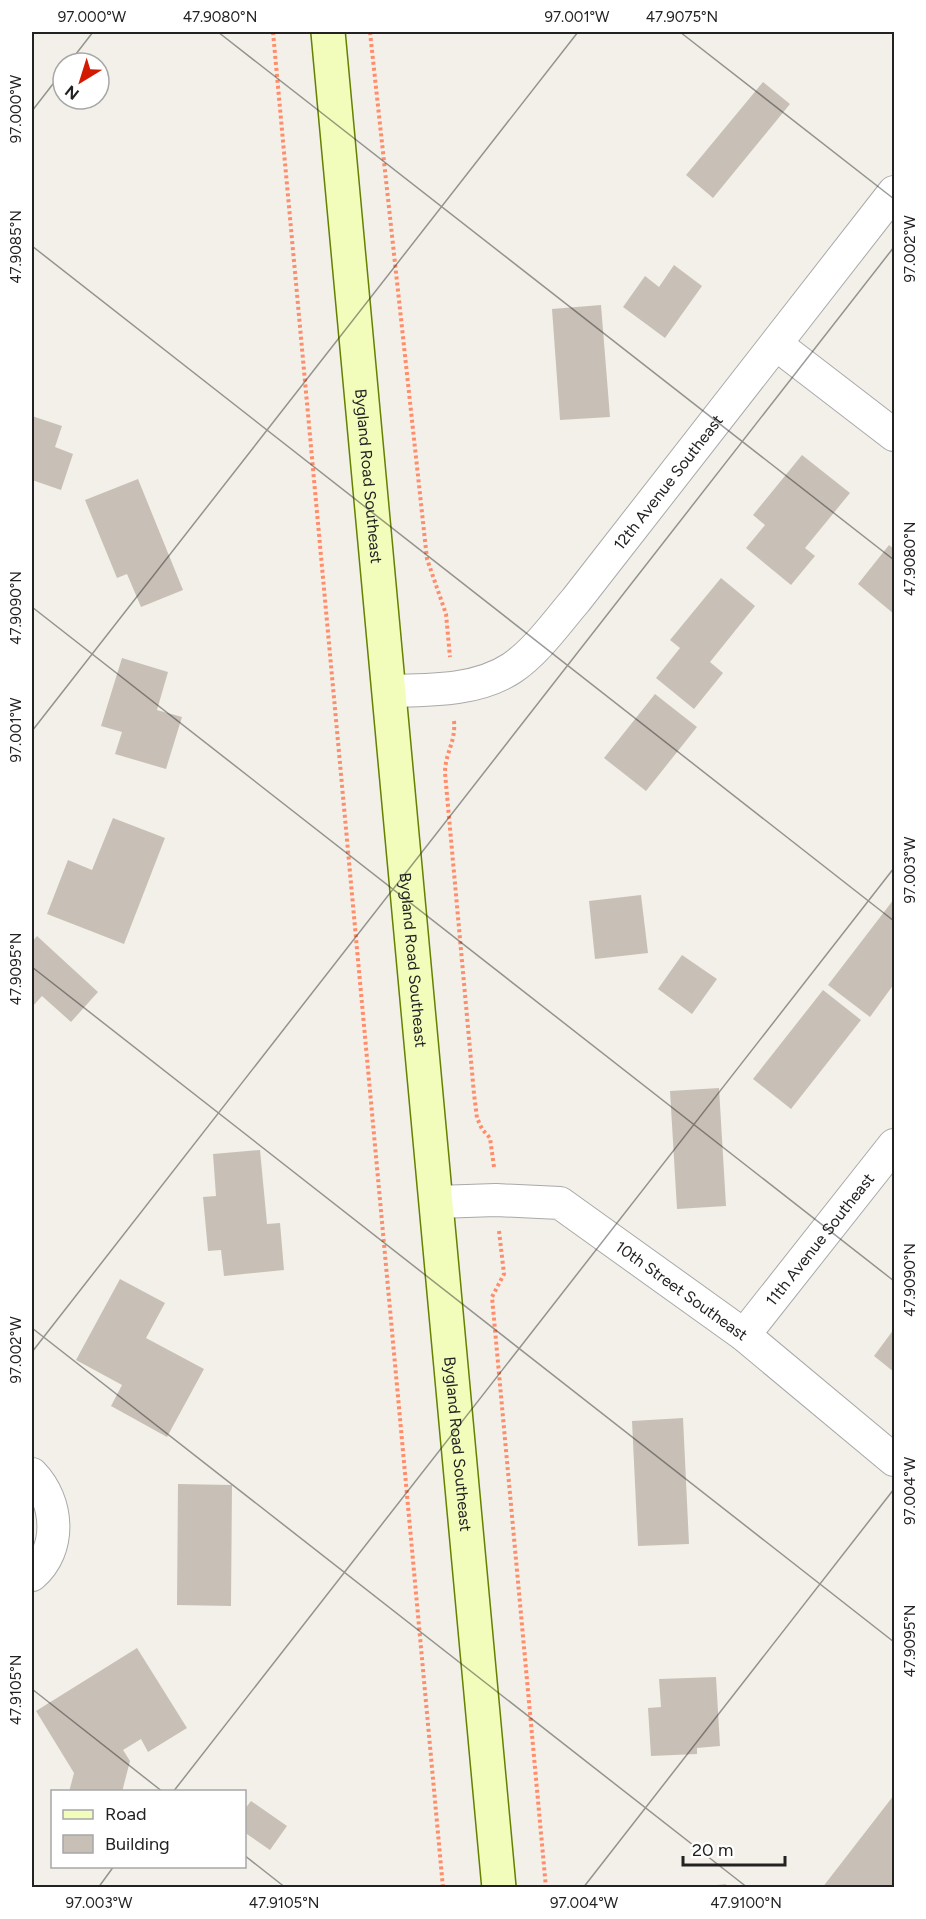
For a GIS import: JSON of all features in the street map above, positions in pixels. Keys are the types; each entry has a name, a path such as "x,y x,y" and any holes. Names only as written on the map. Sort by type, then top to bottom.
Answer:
{"street":[{"name":"Bygland Road Southeast","path":"328,32 500,1887"},
{"name":"12th Avenue Southeast","path":"390,691 452,689 486,681 513,668 537,645 584,591 894,192"},
{"path":"777,345 894,435"},
{"name":"11th Avenue Southeast","path":"744,1335 894,1145"},
{"name":"10th Street Southeast","path":"436,1202 496,1200 560,1203 744,1335 894,1460"},
{"path":"32,1474 41,1484 51,1504 54,1527 50,1549 32,1575"}],"path":[{"path":"273,32 443,1887"},
{"path":"370,32 427,559 446,614 455,733 445,762 445,773 474,1094 477,1118 482,1129 490,1138 504,1274 492,1297 546,1887"}],"building":[{"path":"763,82 790,104 713,198 686,175"},
{"path":"674,265 702,286 665,338 623,307 645,276 659,287"},
{"path":"601,305 610,417 560,420 552,309"},
{"path":"32,416 62,426 55,447 73,454 61,490 32,480"},
{"path":"802,455 850,493 805,548 815,556 791,585 746,548 765,525 753,515"},
{"path":"138,479 183,590 141,607 127,574 117,578 85,500"},
{"path":"889,545 894,549 894,614 858,584"},
{"path":"721,578 755,606 710,662 723,673 694,709 656,678 680,648 670,640"},
{"path":"122,658 168,672 157,710 182,717 166,769 115,754 122,732 101,726"},
{"path":"655,694 697,727 646,791 604,758"},
{"path":"113,818 165,838 124,944 47,914 68,860 92,870"},
{"path":"641,895 648,953 595,959 589,901"},
{"path":"894,899 894,984 870,1017 828,985"},
{"path":"37,936 98,992 71,1022 42,996 32,1007 32,942"},
{"path":"682,955 717,979 692,1014 658,989"},
{"path":"823,990 861,1020 791,1109 753,1079"},
{"path":"719,1088 726,1206 677,1209 670,1091"},
{"path":"260,1150 267,1224 280,1223 284,1270 224,1276 221,1250 208,1251 203,1197 216,1196 213,1154"},
{"path":"120,1279 165,1303 146,1338 204,1369 167,1437 111,1406 122,1385 76,1360"},
{"path":"894,1329 894,1372 874,1356"},
{"path":"683,1418 689,1544 638,1546 632,1421"},
{"path":"178,1484 232,1485 231,1606 177,1605"},
{"path":"137,1648 187,1728 148,1752 141,1739 123,1750 130,1761 123,1790 70,1790 74,1773 36,1711"},
{"path":"716,1677 720,1746 697,1748 697,1754 651,1756 648,1708 661,1707 659,1679"},
{"path":"894,1795 894,1883 891,1888 822,1888"},
{"path":"251,1801 287,1826 270,1850 246,1833 246,1807"},
{"path":"726,1884 726,1888 708,1888 708,1886"}]}
